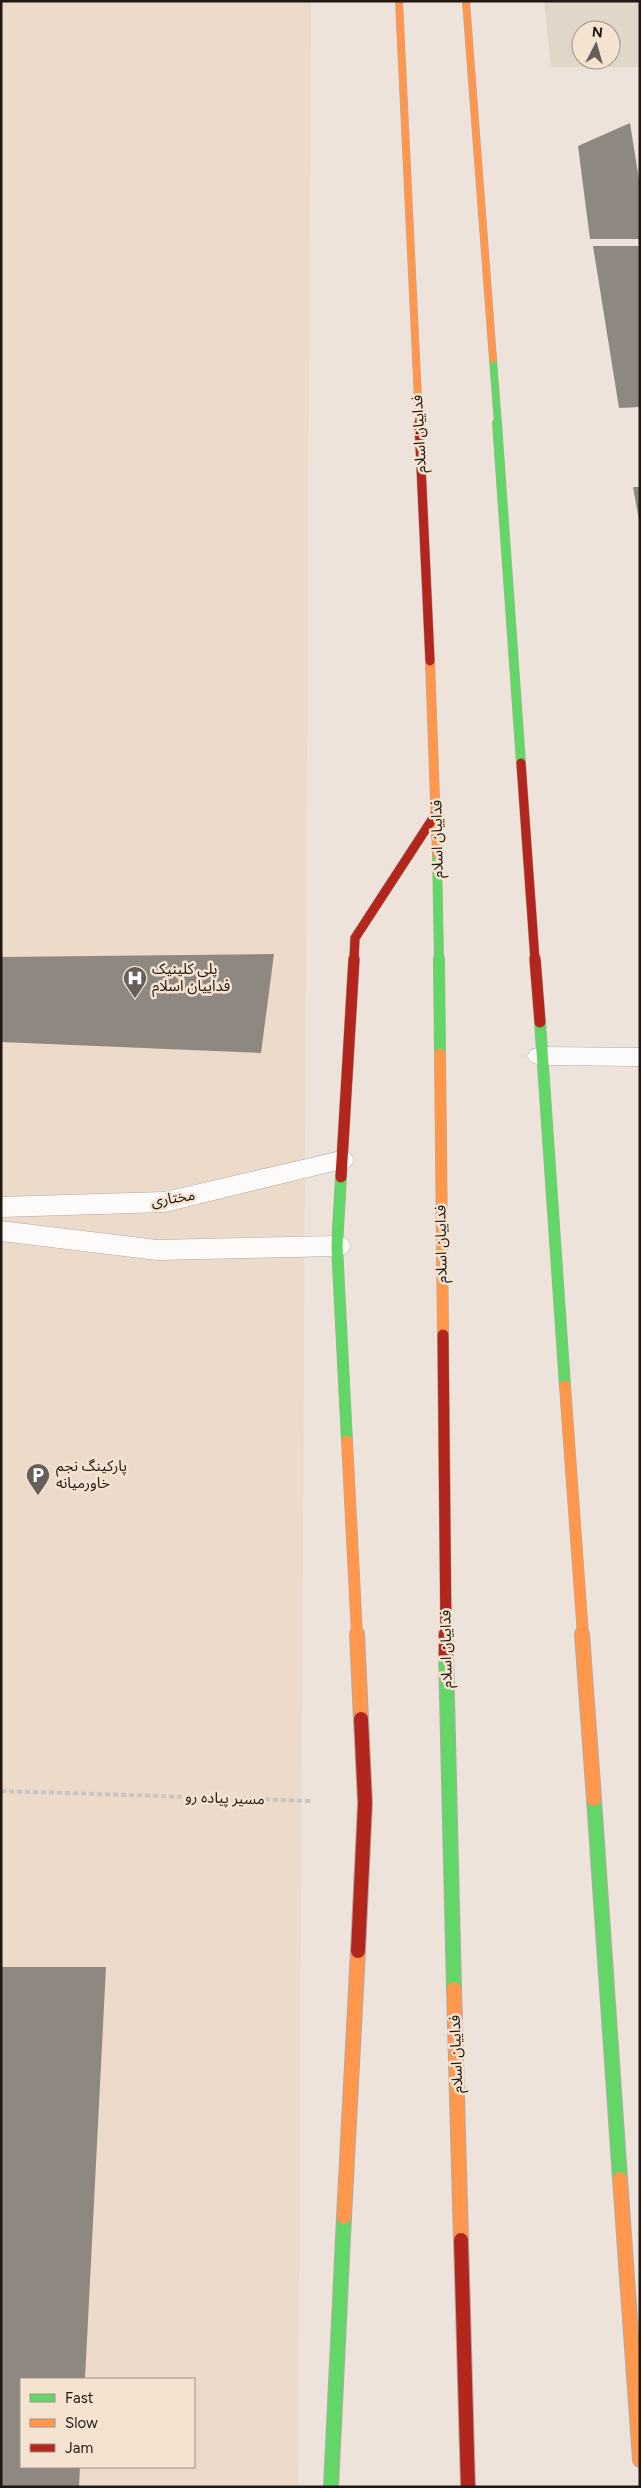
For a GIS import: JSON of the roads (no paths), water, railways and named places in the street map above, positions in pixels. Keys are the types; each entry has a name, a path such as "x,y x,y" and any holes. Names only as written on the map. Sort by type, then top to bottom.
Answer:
{"main road":[{"name":"فداییان اسلام","path":"399,1 437,812 448,1790 468,2487"},
{"path":"466,1 475,99 540,1056 640,2460"},
{"path":"331,2487 365,1803 337,1246 340,1160 355,938 437,812"}],"street":[{"path":"540,1056 640,1057"},
{"name":"مختاری","path":"1,1207 165,1202 340,1160"},
{"path":"1,1231 157,1250 337,1246"}],"place":[{"name":"پلی کلینیک فداییان اسلام","path":"135,999"},
{"name":"پارکینگ نجم خاورمیانه","path":"38,1496"}]}
